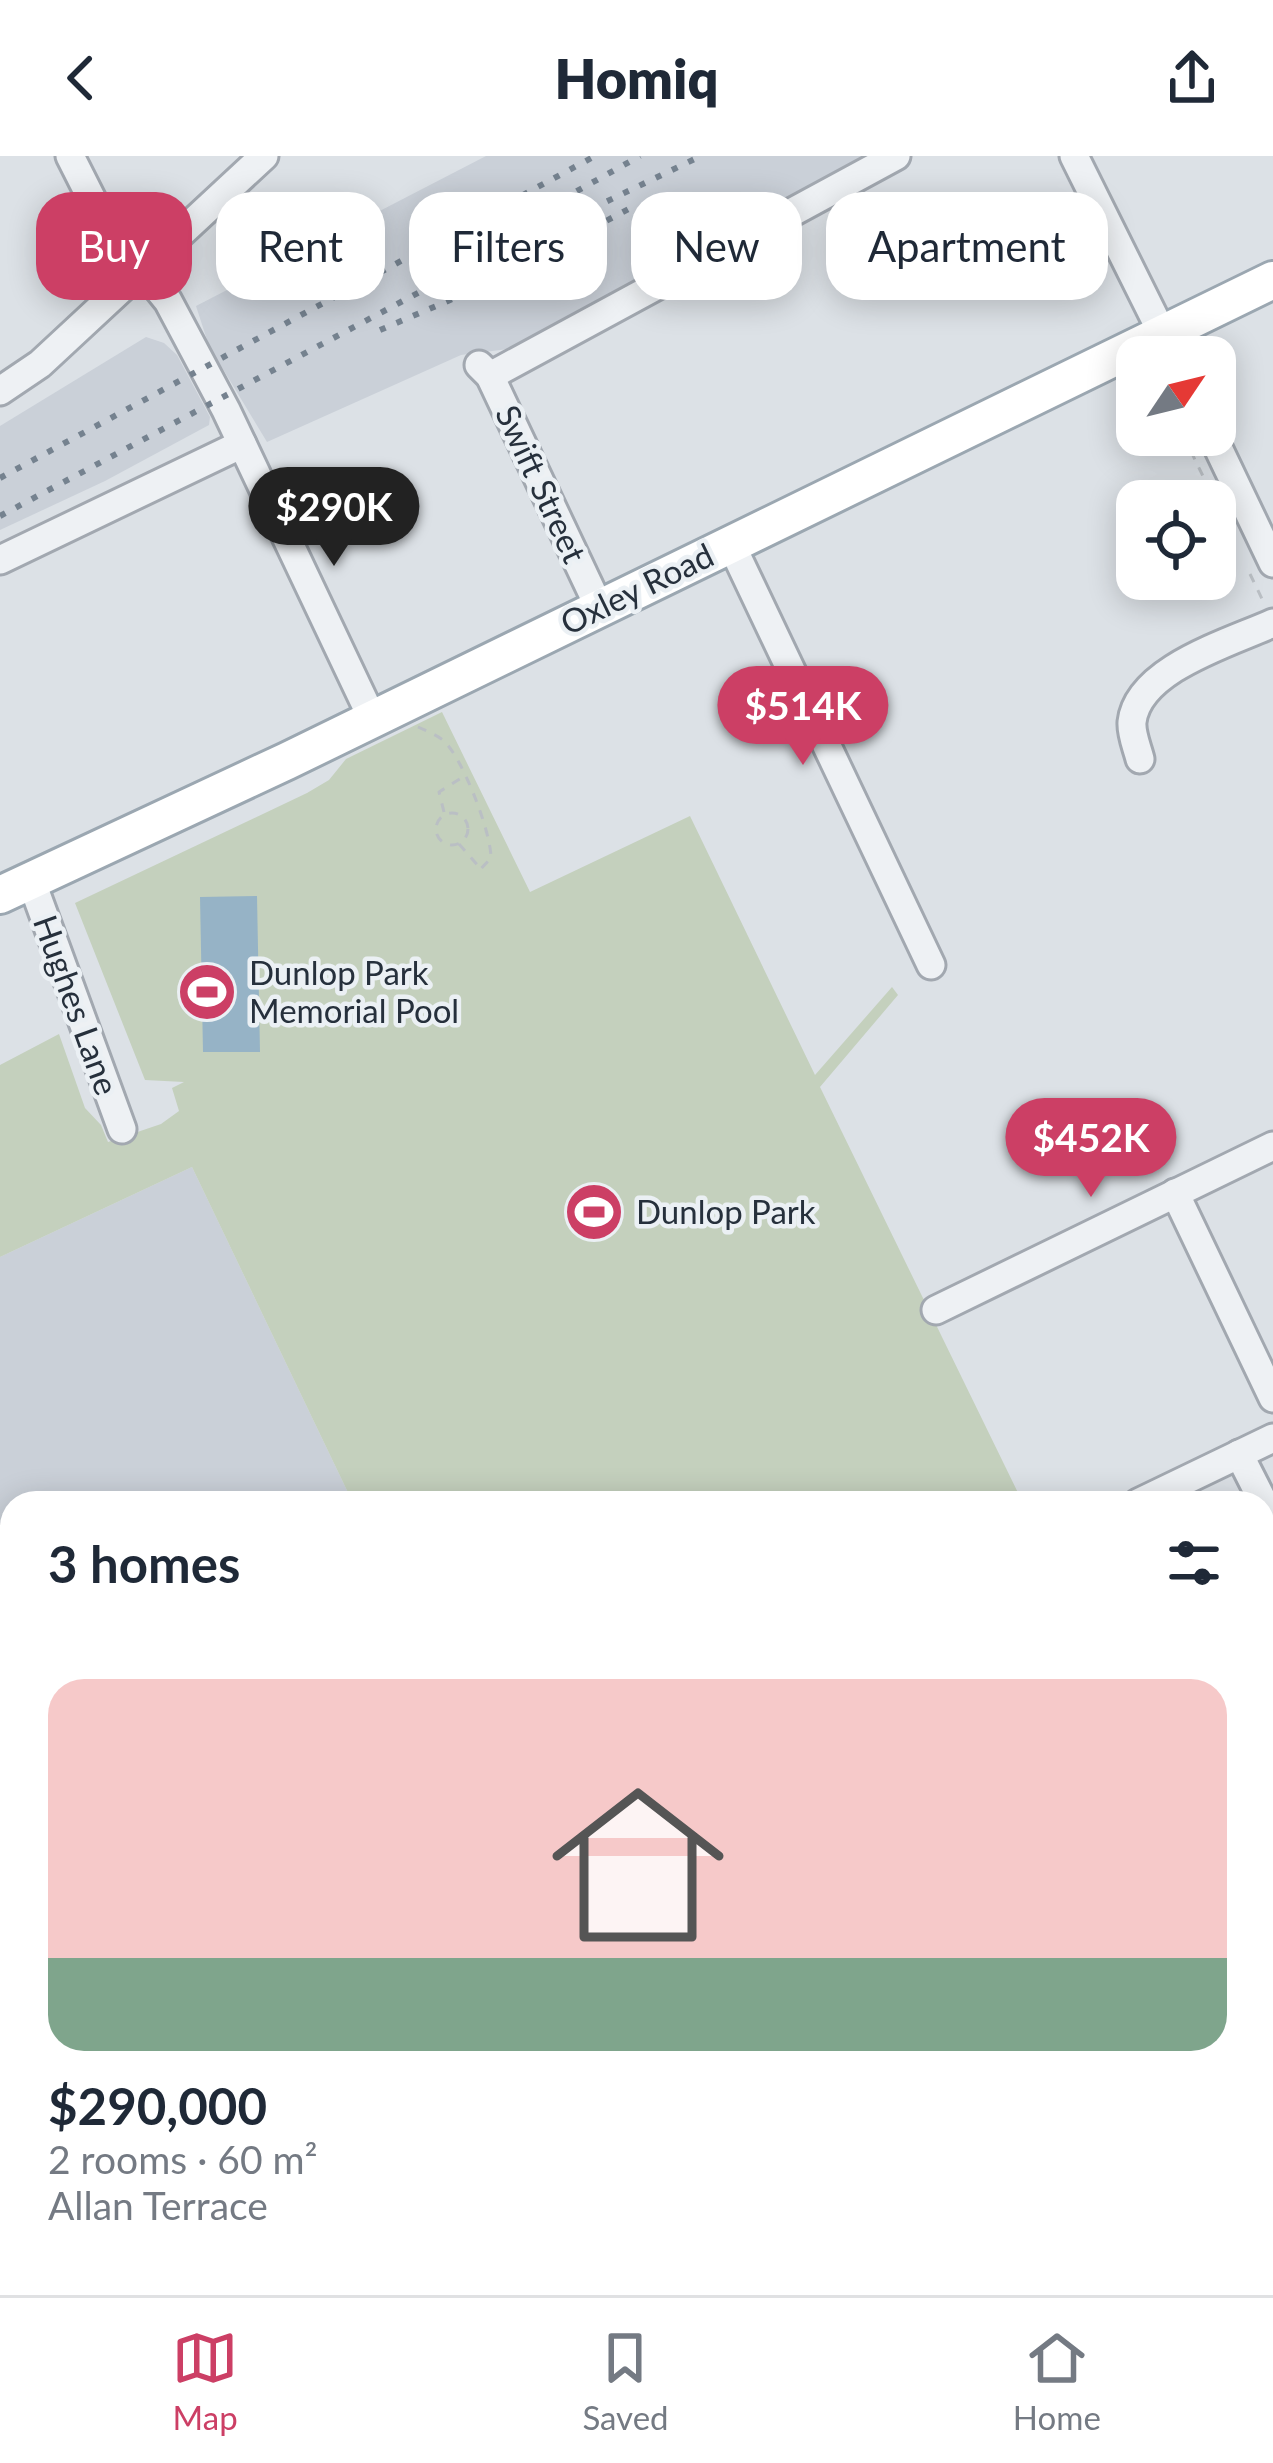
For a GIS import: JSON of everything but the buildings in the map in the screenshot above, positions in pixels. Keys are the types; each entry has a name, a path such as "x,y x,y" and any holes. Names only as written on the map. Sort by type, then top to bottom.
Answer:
{"main road":[{"name":"Oxley Road","path":"1183,336 1273,280"},
{"name":"Oxley Road","path":"15,888 731,544 1116,369"}],"street":[{"path":"70,156 88,192"},
{"path":"192,224 264,156"},
{"path":"834,156 848,182 896,156"},
{"path":"1074,156 1164,336"},
{"name":"Swift Street","path":"599,608 484,370 848,182"},
{"path":"0,391 40,364 110,300"},
{"path":"167,300 242,444 372,718"},
{"path":"0,560 242,444"},
{"path":"1222,456 1273,563"},
{"path":"731,544 931,965"},
{"path":"1140,759 1131,726 1138,697 1155,678 1268,612"},
{"name":"Hughes Lane","path":"15,888 122,1129"},
{"path":"936,1310 1273,1146"},
{"path":"1175,1193 1273,1398"},
{"path":"1163,1491 1273,1438"},
{"path":"1239,1454 1258,1491"}],"path":[{"path":"1193,456 1268,612"},
{"path":"415,720 418,727 444,742 490,840 490,858 476,874"},
{"path":"444,814 439,792 463,777"},
{"path":"459,844 469,831 467,820 459,813 444,814 436,823 437,834 443,842 459,844 482,869"}],"shaded area":[{"path":"486,156 866,156 799,192 631,192 631,283 607,296 607,192 416,192"},
{"path":"409,196 409,300 599,300 508,349 461,355 267,442 209,346 196,306 216,296 216,300 385,300 385,208"},
{"path":"146,337 164,343 177,355 210,417 209,425 0,530 0,426"},
{"path":"192,1167 347,1491 0,1491 0,1257"}],"green space":[{"name":"Dunlop Park","path":"442,712 530,892 690,816 815,1075 892,987 898,995 820,1087 1017,1491 347,1491 192,1167 0,1257 0,1065 59,1034 85,1108 101,1125 108,1142 161,1124 179,1111 172,1088 184,1082 145,1080 75,903 307,793 329,780 346,759"}],"water":[{"path":"257,896 260,1052 203,1052 200,897"}],"railway":[{"path":"0,478 595,156"},
{"path":"575,192 640,156"},
{"path":"0,516 429,287 701,156"},
{"path":"380,330 483,286 631,208"}],"place":[{"name":"Dunlop Park Memorial Pool","path":"207,992"},
{"name":"Dunlop Park","path":"594,1212"}]}
